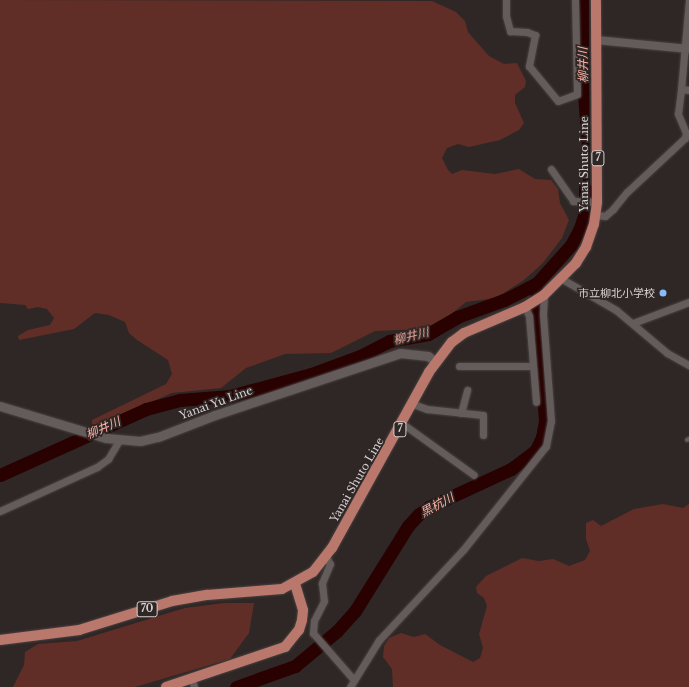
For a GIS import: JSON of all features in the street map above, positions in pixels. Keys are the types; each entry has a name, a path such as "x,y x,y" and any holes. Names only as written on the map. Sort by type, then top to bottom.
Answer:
{"main road":[{"name":"Yanai Shuto Line","path":"295,584 313,572 326,557 403,424 436,362 452,342 464,333 528,305 543,296 562,279 586,247 596,215 596,0"},
{"name":"Yanai Yu Line","path":"0,406 119,441 158,437 215,415 400,353 423,355 436,362"},
{"name":"70","path":"0,640 78,630 172,602 200,596 269,592 295,584"},
{"path":"166,687 193,683 270,654 293,640 299,630 303,610 295,584"}],"street":[{"path":"506,0 506,16 510,31 527,32 535,35 529,66 558,102 576,94 575,0"},
{"path":"596,215 605,216 627,192 686,138 686,133 678,114 687,49 689,0"},
{"path":"596,40 687,49"},
{"path":"681,89 689,90"},
{"path":"551,170 568,196 577,202 595,202"},
{"path":"562,279 616,310 667,354 689,365"},
{"path":"350,687 379,640 458,556 546,446 552,421 543,314 543,296"},
{"path":"633,324 689,302"},
{"path":"528,305 536,402"},
{"path":"459,366 533,366"},
{"path":"461,412 467,390"},
{"path":"413,404 427,409 483,415 484,435"},
{"path":"403,424 474,475"},
{"path":"0,511 97,467 108,459 119,441"},
{"path":"326,557 330,564 322,583 324,601 312,629 318,640 354,680"}],"shaded area":[{"path":"0,0 432,1 456,12 465,21 468,32 489,56 504,64 517,63 526,81 525,87 515,95 515,103 524,123 519,130 500,140 469,147 458,144 447,148 442,158 448,170 452,174 462,170 495,174 519,169 535,179 551,180 558,189 560,203 569,220 562,238 542,264 524,280 496,298 466,302 444,320 423,329 375,331 331,353 285,354 246,368 221,388 172,393 98,425 92,424 92,420 166,384 172,374 168,360 137,340 129,333 125,322 109,315 95,313 74,329 19,340 18,336 28,330 50,325 54,318 47,309 38,307 28,309 25,305 0,303"},
{"path":"663,504 683,508 689,504 689,687 393,687 392,669 383,657 384,646 389,638 401,633 414,637 425,634 440,645 473,662 480,658 483,648 479,634 487,606 484,598 477,593 476,587 486,576 522,558 539,561 553,559 569,566 585,560 590,551 586,539 586,523 593,520 601,526 634,509"},
{"path":"224,603 254,603 249,633 230,659 135,687 13,687 24,665 25,652 38,644 77,641 185,608"}],"water":[{"path":"578,0 589,0 590,199 580,198 584,174 578,95"}],"waterway":[{"name":"柳井川","path":"0,475 146,409 180,400 230,396 311,374 360,356 389,341 428,334 457,317 504,300 536,284 571,245 580,228 585,213 585,188"},
{"name":"黒杭川","path":"236,687 295,666 337,631 355,611 408,526 418,515 429,507 511,469 536,450 542,437 545,421 536,288"}],"place":[{"name":"市立柳北小学校","path":"663,293"}]}
